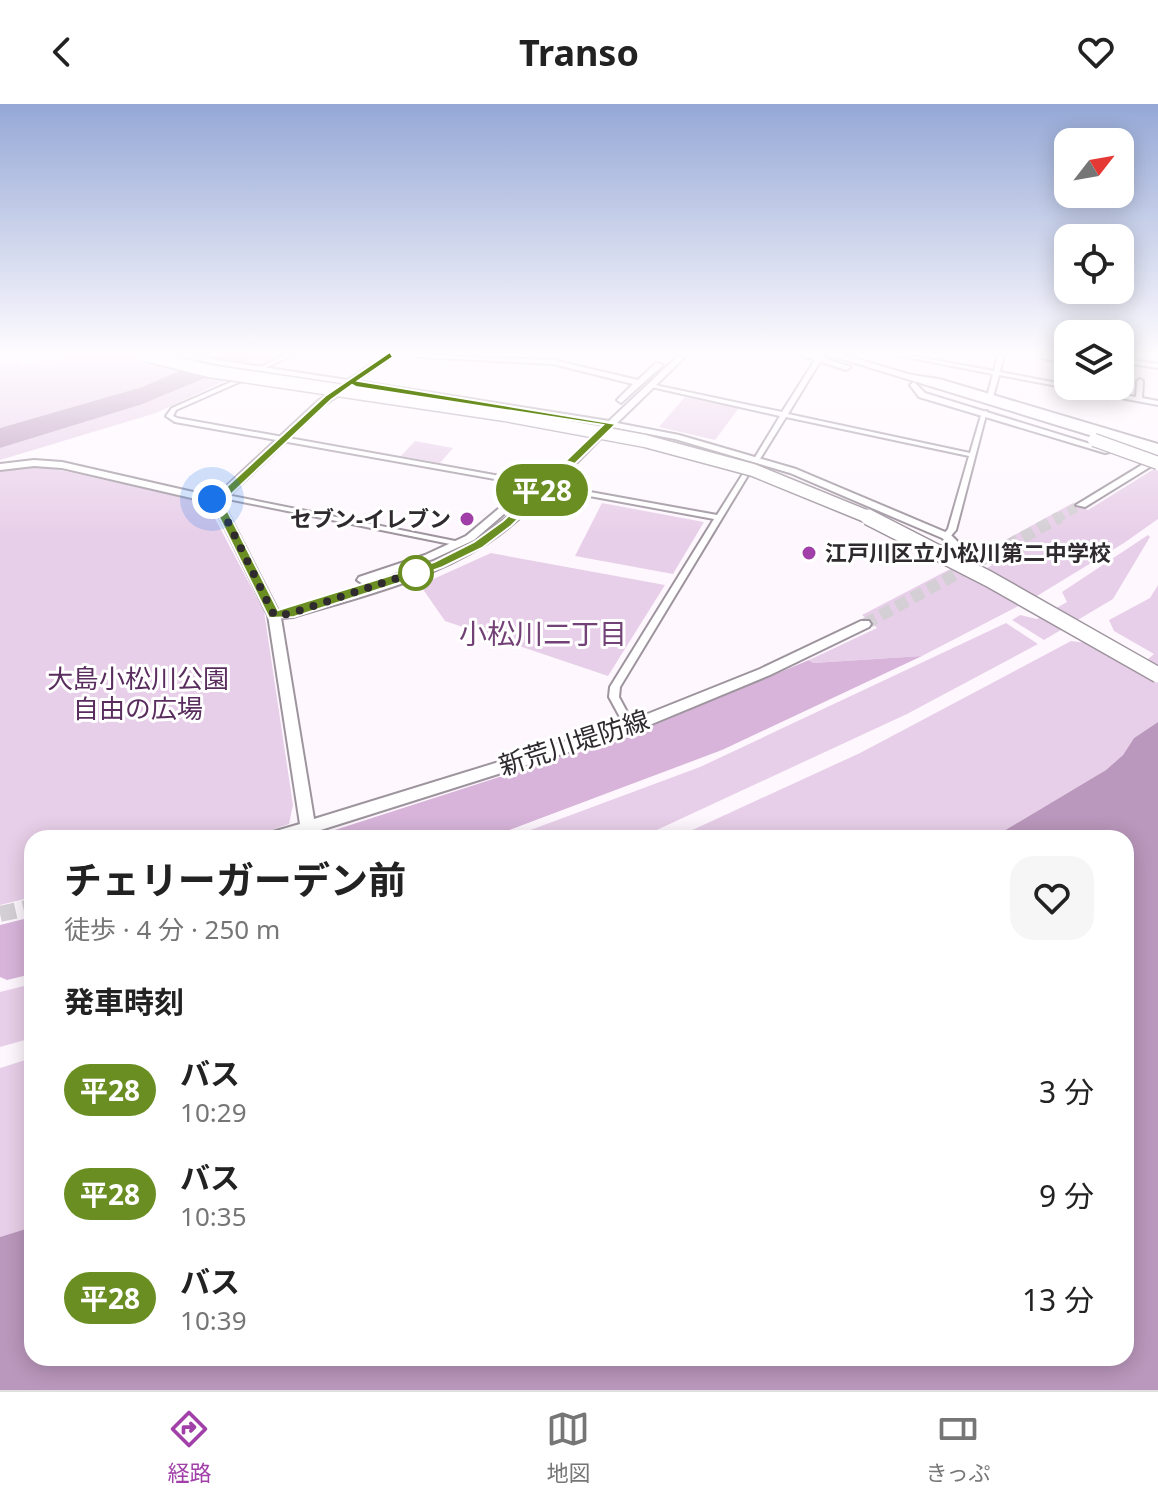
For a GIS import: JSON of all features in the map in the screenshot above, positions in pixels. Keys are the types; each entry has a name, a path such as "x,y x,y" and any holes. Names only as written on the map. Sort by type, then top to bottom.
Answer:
{"highway":[{"path":"495,415 595,431 729,462 798,486 871,518 1158,675"},
{"path":"528,415 598,426 735,457 878,513 1158,663"},
{"path":"1024,415 1156,457"}],"street":[{"path":"170,415 175,420 719,518"},
{"path":"217,501 310,415"},
{"path":"470,415 593,435 683,454 747,472 832,504 923,549 936,552 948,549 954,543 946,536 838,488 757,459 676,437 555,415"},
{"path":"274,615 289,614 451,559 492,536 612,415"},
{"path":"605,423 615,415"},
{"path":"757,459 784,415"},
{"path":"790,415 972,455"},
{"path":"946,536 952,530 984,415"},
{"path":"996,415 1156,457"},
{"path":"1040,415 1156,457"},
{"path":"1081,505 1156,457"},
{"path":"0,467 34,463 62,465 217,501 227,497 460,544"},
{"path":"630,727 614,697 615,687 747,472"},
{"path":"274,615 286,606 460,544 490,525 540,485"},
{"path":"217,501 274,615 308,828"},
{"name":"新荒川堤防線","path":"301,830 630,727 765,672 865,624"}],"green space":[{"path":"0,415 45,415 0,428"},
{"path":"107,415 149,415 0,460 0,448"},
{"path":"669,415 734,415 715,440 659,427"},
{"path":"415,441 453,448 440,463 401,456"},
{"name":"大島小松川公園 自由の広場","path":"42,466 190,499 204,504 211,511 264,611 293,805 289,824 271,830 24,830 24,899 0,905 0,470"},
{"path":"1154,469 1158,471 1158,519 1032,599 922,656 813,663 809,660 877,628 862,615 952,568 974,576 992,565 976,556 1073,503 1088,510"},
{"path":"602,503 704,522 673,574 575,556"},
{"path":"1148,535 1150,537 1113,599 1044,640 1012,620 1020,615 1037,619 1067,602 1062,592"},
{"path":"491,553 665,585 608,676 445,621 420,585"},
{"path":"1158,585 1158,722 1134,738 1123,755 1106,770 1005,830 692,830 860,753 1071,641 1087,643 1135,670 1154,654 1114,631 1109,620 1150,598"},
{"path":"1006,623 1038,644 907,714 657,830 531,830 700,767"},
{"path":"24,986 24,1040 0,1047 0,992"},
{"path":"24,1060 24,1230 0,1237 0,1068"}],"shaded area":[{"path":"45,415 107,415 0,448 0,428"},
{"path":"922,656 722,750 509,830 335,830 635,733 809,660 813,663"},
{"path":"1158,722 1158,1390 0,1390 0,1237 24,1230 24,1366 1134,1366 1134,830 1005,830 1106,770 1123,755 1134,738"},
{"path":"24,919 24,976 7,980 0,977 0,925"}],"tunnel":[{"path":"1056,519 1081,505"},
{"path":"865,624 1060,517"},
{"path":"0,914 24,909"}],"bus line":[{"name":"平28","path":"310,415 217,501 274,615 289,614 439,565 492,536 611,424 554,415"}],"place":[{"name":"セブン-イレブン","path":"467,519"},
{"name":"江戸川区立小松川第二中学校","path":"809,553"}],"district":[{"name":"小松川二丁目","path":"543,634"}],"route":[{"path":"212,499 222,510 274,615 289,614 422,570 416,573"}]}
